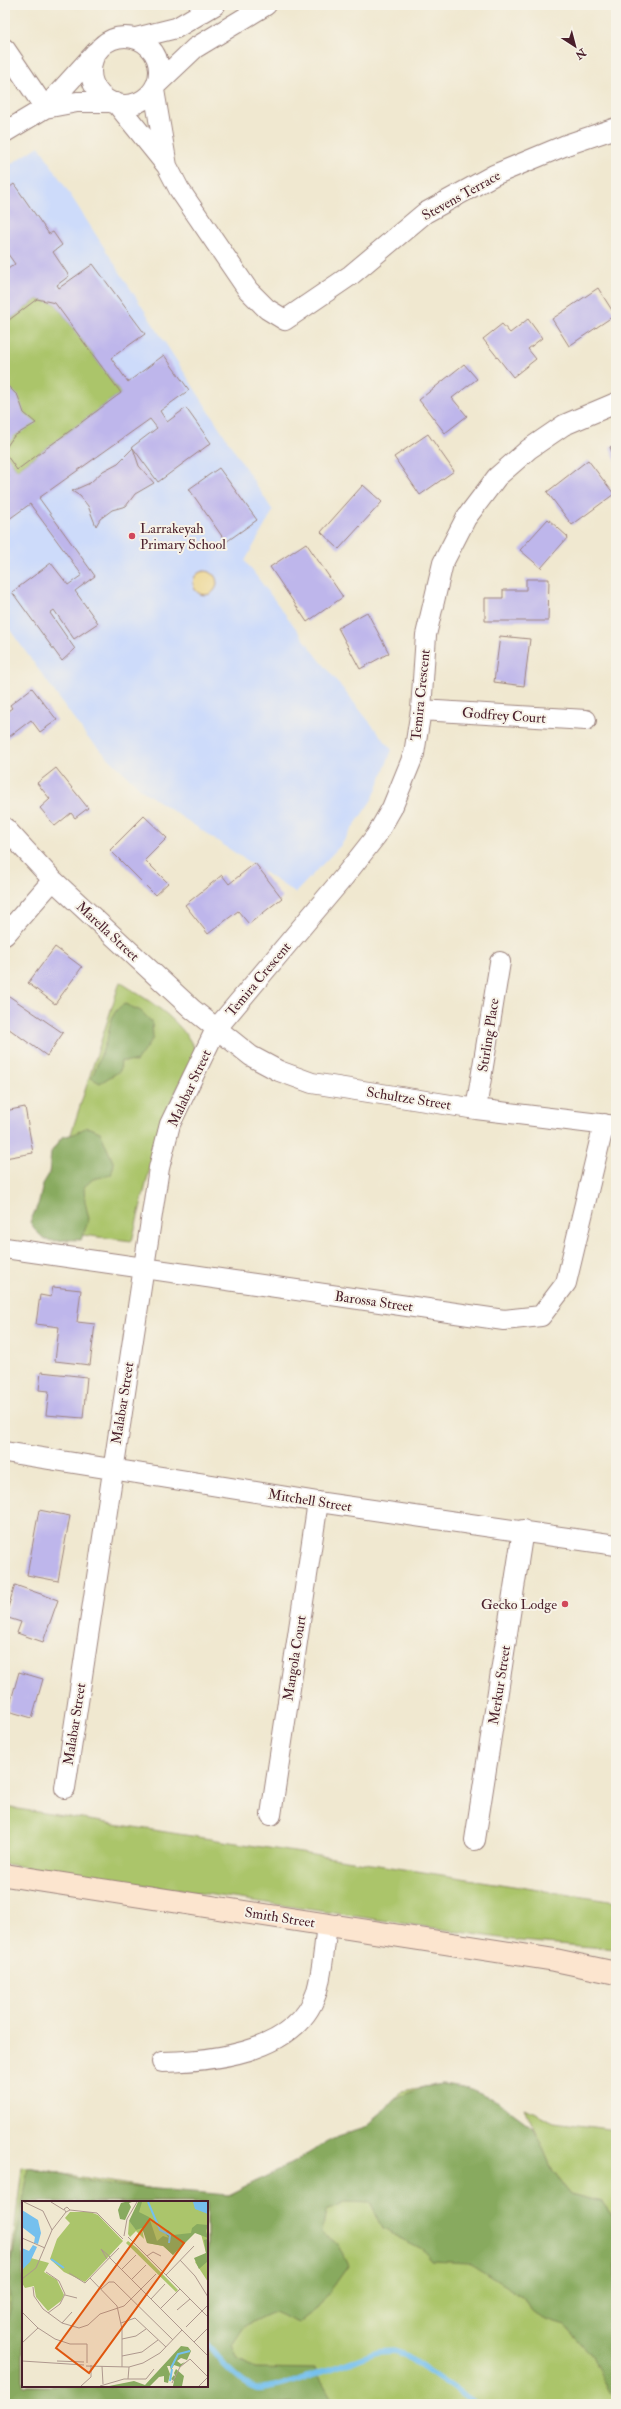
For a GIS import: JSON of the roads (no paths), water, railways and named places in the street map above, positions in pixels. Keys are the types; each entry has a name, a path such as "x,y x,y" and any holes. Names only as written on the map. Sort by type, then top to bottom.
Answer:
{"street":[{"path":"5,132 45,108 106,42 117,37 136,38 176,28 215,5"},
{"path":"45,108 77,102 113,102 134,104 145,99 195,48 266,5"},
{"path":"136,38 150,46 157,56 160,68 155,88 167,166"},
{"path":"5,49 45,108"},
{"path":"97,51 92,61 91,74 94,85 101,95 113,102 167,166"},
{"name":"Stevens Terrace","path":"167,166 179,189 245,286 267,309 285,320 351,275 425,213 494,175 566,145 616,128"},
{"name":"Temira Crescent","path":"216,1029 339,884 376,836 392,808 404,782 414,754 421,710 426,635 443,564 466,518 497,477 529,449 564,425 616,403"},
{"name":"Godfrey Court","path":"421,710 586,720"},
{"name":"Marella Street","path":"5,828 53,880 216,1029"},
{"path":"5,935 53,880"},
{"name":"Stirling Place","path":"476,1108 500,962"},
{"name":"Schultze Street","path":"216,1029 251,1056 279,1071 312,1083 476,1108 610,1125"},
{"name":"Malabar Street","path":"65,1788 112,1469 159,1168 170,1124 216,1029"},
{"name":"Barossa Street","path":"5,1248 504,1320 541,1316 566,1283 610,1125"},
{"name":"Mitchell Street","path":"5,1452 318,1502 523,1530 616,1545"},
{"name":"Mangola Court","path":"271,1815 318,1502"},
{"name":"Merkur Street","path":"475,1840 523,1530"},
{"name":"Smith Street","path":"5,1875 555,1960 616,1973"},
{"path":"162,2062 216,2059 262,2044 291,2028 310,2007 316,1995 327,1924"},
{"name":"Smith Street","path":"555,1960 616,1959"}],"waterway":[{"path":"208,2345 222,2363 236,2376 243,2382 256,2389 265,2389 296,2381 378,2352 394,2351 406,2355 477,2404"}],"place":[{"name":"Larrakeyah Primary School","path":"132,536"},
{"name":"Gecko Lodge","path":"565,1604"}]}
